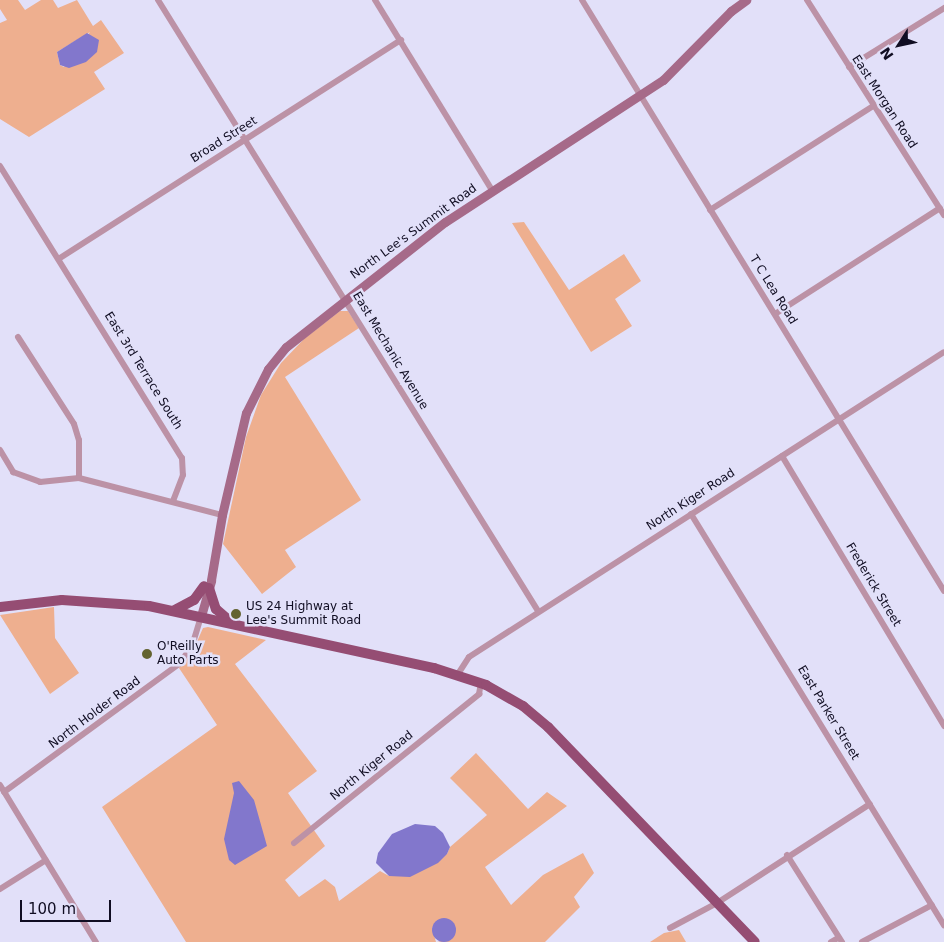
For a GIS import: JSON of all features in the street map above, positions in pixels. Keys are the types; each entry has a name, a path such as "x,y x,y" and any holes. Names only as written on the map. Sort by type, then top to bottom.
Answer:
{"main road":[{"name":"North Lee's Summit Road","path":"201,616 246,413 254,394 286,347 345,299 492,190 642,96 682,64 731,11 746,0"},
{"path":"173,611 194,600 207,587 216,609 233,623"},
{"path":"0,607 49,600 97,600 173,611 458,674 481,683 514,700 548,727 755,942"}],"street":[{"name":"East Mechanic Avenue","path":"158,0 538,611"},
{"path":"375,0 492,190"},
{"name":"T C Lea Road","path":"582,0 944,592"},
{"name":"East Morgan Road","path":"806,0 944,215"},
{"path":"849,67 944,8"},
{"name":"Broad Street","path":"60,258 401,40"},
{"path":"710,210 873,106"},
{"name":"East 3rd Terrace South","path":"0,166 60,258 182,458 183,475 173,501"},
{"path":"775,314 940,208"},
{"path":"18,337 74,424 80,440 79,478"},
{"name":"North Kiger Road","path":"458,674 469,656 944,352"},
{"path":"0,450 14,472 40,482 79,478 222,515"},
{"name":"Frederick Street","path":"782,456 944,726"},
{"name":"East Parker Street","path":"691,514 944,925"},
{"name":"North Holder Road","path":"4,792 175,667 192,646 201,616"},
{"name":"North Kiger Road","path":"294,843 479,694 481,683"},
{"path":"0,785 94,941"},
{"path":"670,928 717,903 787,855 870,804"},
{"path":"787,855 840,940 831,942"},
{"path":"0,889 46,860"},
{"path":"862,942 932,905"}],"shaded area":[{"path":"0,0 18,0 25,10 41,0 53,0 58,8 77,0 93,26 101,20 124,53 94,72 105,89 29,137 0,119 0,23 7,20 0,9","holes":["90,32 64,67 60,65 57,52"]},
{"path":"87,33 99,40 97,52 86,62 69,68 60,65 57,52"},
{"path":"524,222 569,290 624,254 641,281 615,299 632,326 591,352 512,223"},
{"path":"340,311 348,311 359,328 285,377 361,500 285,550 296,567 262,594 223,544 246,437 261,395 281,363 304,339"},
{"path":"54,607 55,638 79,673 50,694 0,615"},
{"path":"208,627 266,640 235,664 317,771 288,793 325,846 285,880 299,897 325,879 335,887 339,901 380,871 389,876 447,854 450,847 487,815 450,778 476,753 528,809 547,792 567,806 485,867 511,905 543,875 583,853 594,873 574,897 580,907 545,942 437,942 446,940 437,921 432,928 436,942 186,942 102,807 217,725 179,668 192,653 203,628"},
{"path":"239,781 254,800 267,846 235,865 229,860 224,839 234,793 232,783"},
{"path":"415,824 435,826 443,833 450,847 447,854 438,863 410,877 389,876 376,863 378,853 392,834"},
{"path":"444,918 452,922 456,930 452,938 444,942 436,938 432,930 436,922"},
{"path":"679,930 686,942 650,942 664,933"}],"place":[{"name":"US 24 Highway at Lee's Summit Road","path":"236,614"},
{"name":"O'Reilly Auto Parts","path":"147,654"}]}
